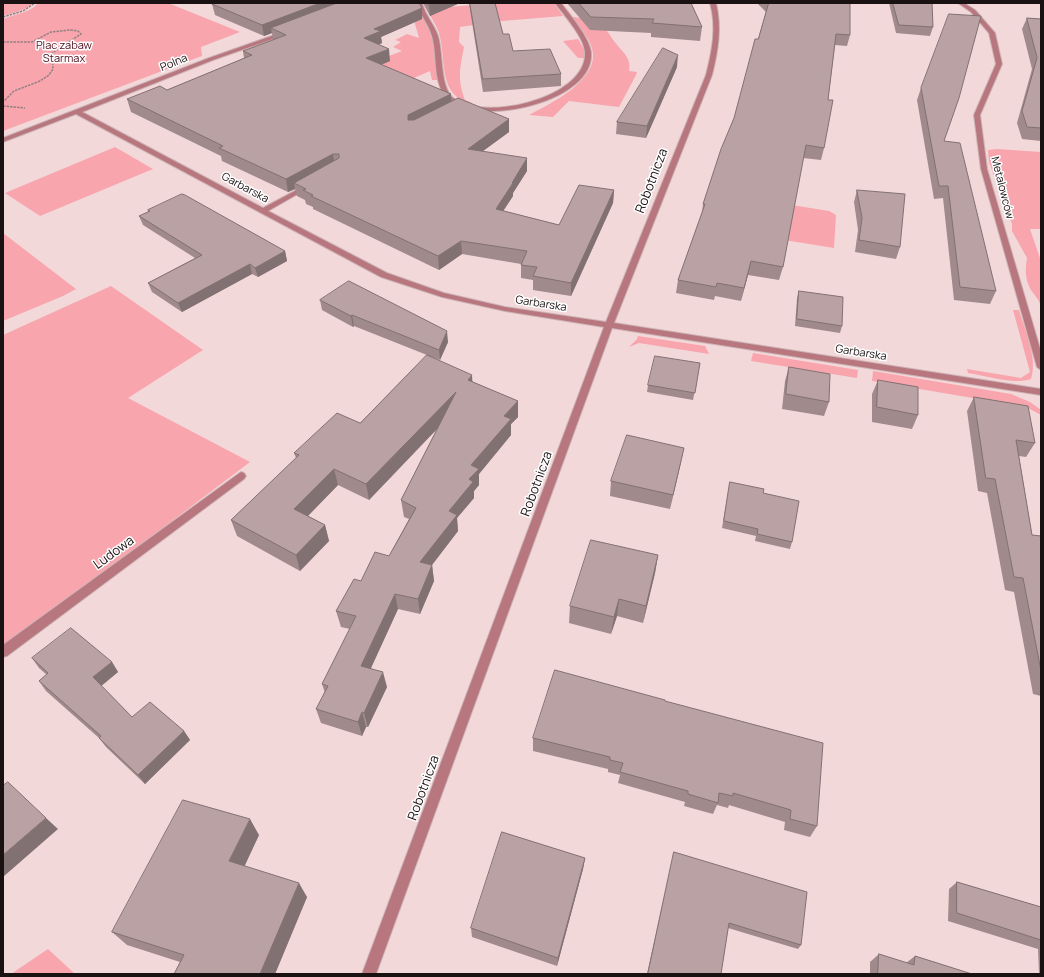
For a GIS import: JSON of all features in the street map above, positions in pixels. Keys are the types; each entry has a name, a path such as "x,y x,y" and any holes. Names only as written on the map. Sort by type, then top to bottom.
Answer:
{"street":[{"path":"420,3 435,35 444,92 452,100 462,105 490,109 541,102 563,91 578,80 587,65 588,52 577,30 558,3"},
{"name":"Robotnicza","path":"369,974 609,326 708,75 717,45 716,13 713,3"},
{"name":"Metalowców","path":"961,3 973,11 992,33 999,64 977,115 984,169 1041,367"},
{"name":"Polna","path":"3,140 211,59 292,30"},
{"path":"454,109 462,105"},
{"name":"Garbarska","path":"78,112 384,275 442,295 505,309 609,326 1041,392"},
{"path":"264,210 312,183"},
{"name":"Ludowa","path":"3,652 241,476"}],"path":[{"path":"3,17 23,11 34,3"},
{"path":"3,42 32,42 51,32 62,30 78,31 81,34 52,53 50,58 54,67 52,72 39,81 13,92 3,102"},
{"path":"3,106 20,107"}],"green space":[{"path":"3,3 33,3 23,9 3,16"},
{"name":"Plac zabaw Starmax","path":"38,3 168,3 240,32 201,47 202,56 3,131 3,19 27,11"},
{"path":"409,3 417,8 424,16 428,26 432,37 438,80 432,80 430,71 386,90 351,77 384,58 402,51 393,47 401,42 395,40 407,34 419,38"},
{"path":"424,3 448,7 496,3 554,3 563,16 502,21 460,27 459,42 464,47 460,67 462,93 465,100 473,103 462,100 454,95 449,87 444,68 439,33"},
{"path":"572,17 590,21 607,31 625,54 630,66 629,71 637,72 636,75 619,107 569,101 553,117 529,115 570,91 587,74 592,64 593,54 590,44 585,34"},
{"path":"578,39 585,51 584,58 578,58 563,41"},
{"path":"115,147 153,169 40,216 5,193"},
{"path":"997,149 1041,152 1041,229 1030,229 1041,261 1041,307 1028,282 1026,270 1027,258 1012,231 1012,224 989,162 988,150"},
{"path":"761,200 829,211 836,215 834,248 753,235"},
{"path":"3,233 76,289 3,321"},
{"path":"111,286 203,350 128,398 250,462 3,645 3,335"},
{"path":"1013,310 1019,310 1030,344 1033,362 1031,379 1024,381 1008,381 968,373 967,369 1021,378 1030,372"},
{"path":"638,336 705,346 709,354 639,343 629,347"},
{"path":"753,353 858,370 857,378 751,361"},
{"path":"873,371 1011,394 1030,402 1041,410 1041,415 1026,407 872,381"},
{"path":"48,949 75,974 11,974"}],"building":[{"path":"320,3 262,25 212,4"},
{"path":"337,3 419,3 422,8 374,29 381,31 364,38 389,49 366,58 451,94 408,115 408,120 414,120 458,98 509,119 468,149 527,158 496,209 559,225 579,185 614,190 571,283 533,276 537,267 521,265 527,251 461,241 438,256 311,196 313,195 303,190 306,189 294,183 339,158 339,154 333,154 286,179 219,148 223,146 127,99 160,86 167,90 252,55 243,51 286,35 271,28"},
{"path":"470,3 495,3 503,34 509,34 513,51 550,49 561,74 483,79"},
{"path":"579,3 691,3 702,27 652,23 654,19 591,17"},
{"path":"769,3 850,3 850,35 836,34 828,100 833,100 824,148 806,145 783,267 751,261 744,288 717,283 716,287 678,280 705,204 703,204 721,149 734,118 755,39 758,39"},
{"path":"893,3 932,3 933,27 899,25"},
{"path":"949,14 981,16 959,98 944,141 960,143 996,291 960,287 948,186 939,186 921,88"},
{"path":"1027,18 1041,19 1041,128 1027,127 1022,111 1037,58"},
{"path":"663,48 678,55 647,126 617,122"},
{"path":"857,190 905,194 900,247 859,240 862,218"},
{"path":"182,194 285,251 255,268 250,264 178,303 148,283 202,255 139,216 150,211 148,210"},
{"path":"349,281 447,331 439,350 352,315 351,316 320,300"},
{"path":"799,291 843,297 842,326 797,319"},
{"path":"427,355 472,375 468,380 518,401 504,416 511,419 471,465 479,469 469,479 473,482 449,511 457,515 420,562 432,565 418,599 395,594 361,666 383,672 364,713 362,712 358,722 316,709 328,686 322,684 356,616 336,611 354,579 361,581 375,552 389,556 416,508 401,500 456,392 366,484 334,469 294,509 325,525 296,555 231,520 299,455 294,453 337,413 360,423"},
{"path":"655,356 700,363 695,393 648,385"},
{"path":"789,367 830,374 829,402 786,394"},
{"path":"878,380 918,387 918,415 877,407"},
{"path":"974,397 1028,406 1035,443 1016,440 1032,535 1041,536 1041,671 1023,578 1014,577 995,479 986,478"},
{"path":"627,435 684,448 673,495 611,481"},
{"path":"730,482 764,489 763,493 799,501 792,542 757,534 758,529 724,521"},
{"path":"591,540 658,555 646,606 619,599 614,617 570,606"},
{"path":"71,628 112,662 93,677 132,717 150,702 184,731 138,775 99,738 101,736 39,681 48,673 32,658"},
{"path":"555,670 823,743 817,826 790,819 791,810 733,793 733,796 719,793 718,803 688,794 688,791 620,772 623,763 610,760 610,757 533,738"},
{"path":"8,782 46,818 3,855 3,786"},
{"path":"183,800 250,819 229,861 299,883 260,974 174,974 184,955 112,932"},
{"path":"502,832 585,858 558,958 471,928"},
{"path":"674,852 807,892 801,945 729,923 721,974 648,974"},
{"path":"957,882 1041,907 1041,940 957,913"},
{"path":"879,954 914,965 915,956 972,974 878,974"}]}
